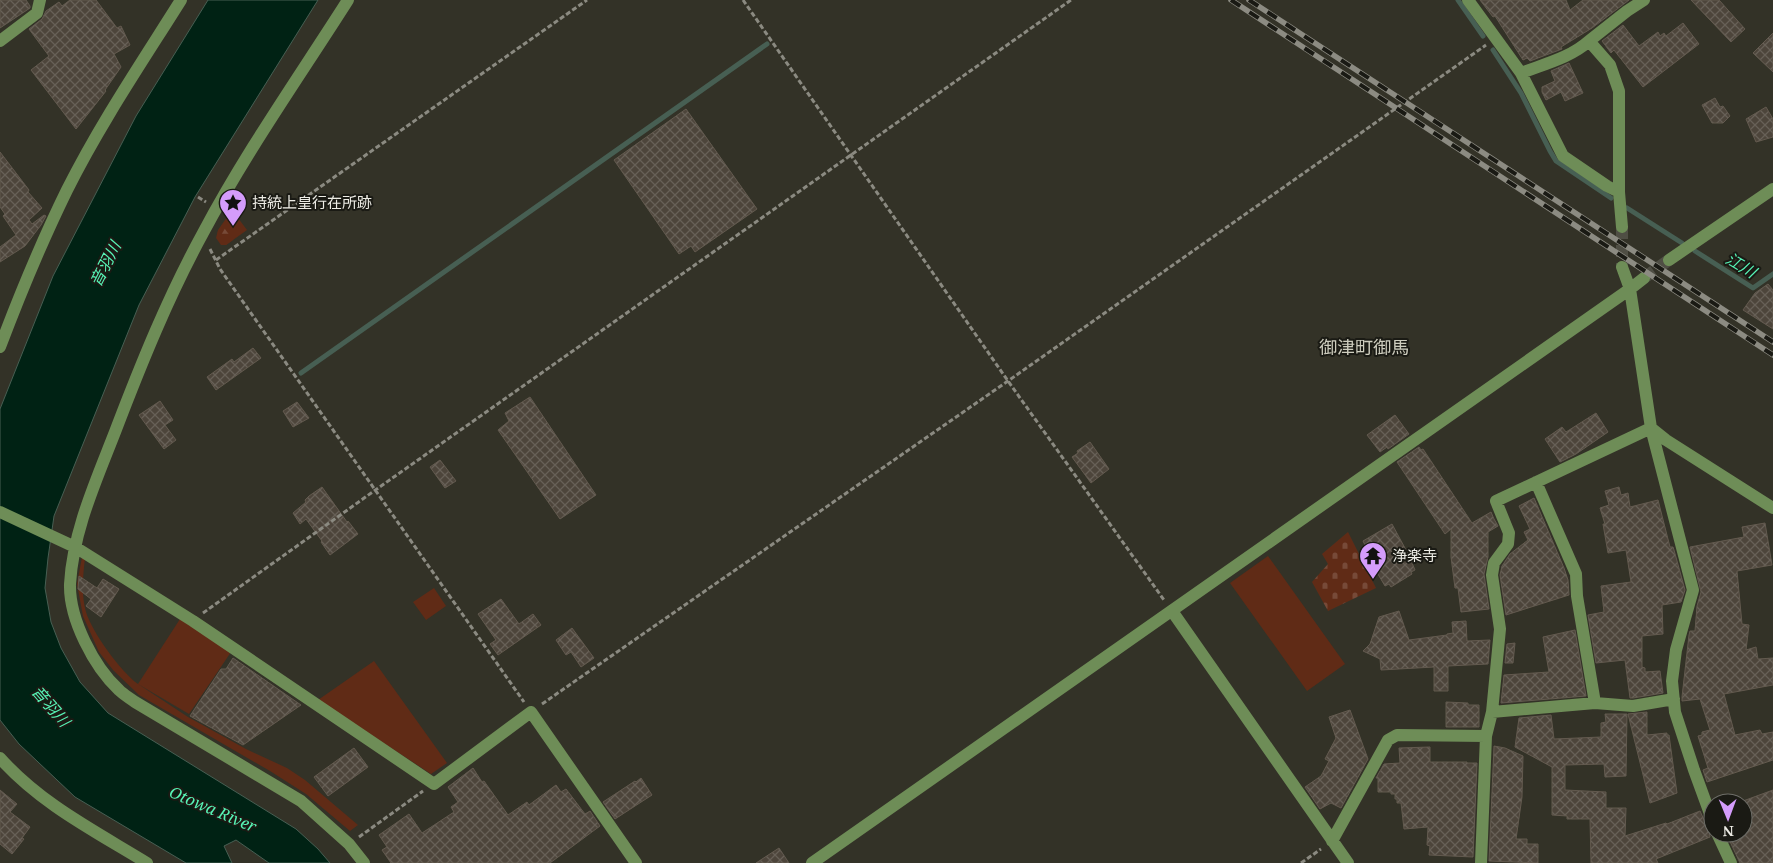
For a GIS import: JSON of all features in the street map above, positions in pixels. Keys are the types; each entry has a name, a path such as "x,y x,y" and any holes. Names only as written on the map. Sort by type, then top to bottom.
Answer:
{"street":[{"path":"0,41 37,13 40,0"},
{"path":"0,347 22,290 68,188 113,108 181,0"},
{"path":"348,0 234,179 203,232 171,295 143,358 71,546 70,585 73,608 92,655 119,690 135,702 301,800 349,844 364,863"},
{"path":"1468,0 1521,73 1563,156 1619,192"},
{"path":"1521,73 1565,56 1589,42 1627,11 1644,0"},
{"path":"1589,42 1610,64 1619,91 1619,192 1622,227"},
{"path":"1669,260 1773,189"},
{"path":"1622,267 1630,289 1651,428 1693,590 1676,650 1672,681 1675,712 1703,793"},
{"path":"812,863 1644,278"},
{"path":"1481,863 1486,736 1492,712 1500,629 1492,575 1494,563 1508,544 1509,533 1496,501 1651,428"},
{"path":"1651,428 1666,440 1773,508"},
{"path":"1536,482 1576,574 1577,596 1595,703"},
{"path":"0,512 71,546 193,621 434,784 531,712 636,863"},
{"path":"1172,611 1348,863"},
{"path":"1492,712 1595,703 1633,706 1674,699"},
{"path":"1332,841 1388,740 1397,735 1486,736"},
{"path":"0,758 17,777 53,806 147,863"},
{"path":"1722,843 1731,863"}],"path":[{"path":"216,260 587,0"},
{"path":"743,0 1008,381 1172,611"},
{"path":"193,621 374,491 1071,0"},
{"path":"203,232 220,269 374,491 531,712 1496,39"},
{"path":"349,844 434,784"},
{"path":"1301,863 1332,841"}],"green space":[{"path":"232,210 247,230 226,245 221,245 216,238 218,230"},
{"path":"222,225 233,240 226,245 221,244 217,238 218,231"},
{"path":"1348,532 1376,588 1328,611 1312,582 1328,564 1322,554"},
{"path":"1268,556 1345,664 1307,691 1230,583"},
{"path":"82,557 85,558 83,599 89,620 108,651 131,678 188,717 246,749 287,768 305,780 358,825 350,831 306,794 139,695 113,670 99,652 83,616 77,584"},
{"path":"434,588 446,606 426,620 413,602"},
{"path":"180,619 231,652 189,714 138,684"},
{"path":"374,661 447,763 431,774 318,700"}],"water":[{"path":"208,0 318,0 195,197 139,305 54,516 45,588 51,622 61,648 80,682 108,713 296,829 330,863 269,863 236,840 224,846 232,863 186,863 75,797 19,744 0,720 0,409 53,276 136,116"}],"building":[{"path":"0,0 26,0 30,8 0,28"},
{"path":"70,0 96,0 117,28 121,26 130,45 114,54 121,67 106,91 76,129 31,70 49,56 29,29 42,19 46,11 59,2 62,6"},
{"path":"1480,0 1566,0 1570,10 1583,0 1629,0 1592,28 1561,47 1562,49 1530,61 1527,58 1523,60 1495,16 1493,17"},
{"path":"1691,0 1719,0 1745,29 1731,42"},
{"path":"1683,23 1699,44 1643,87 1614,50 1611,53 1602,41 1623,25 1639,46 1658,32 1660,36 1664,33 1666,36"},
{"path":"1773,33 1773,72 1753,53"},
{"path":"1569,63 1583,93 1565,101 1561,92 1546,100 1542,87 1555,81 1551,71"},
{"path":"1715,98 1720,107 1723,106 1730,116 1723,123 1712,123 1702,105"},
{"path":"1766,107 1773,119 1773,137 1756,142 1746,119"},
{"path":"686,109 757,209 695,252 691,246 679,254 614,160"},
{"path":"0,152 29,190 28,192 42,208 29,220 32,224 44,215 46,216 25,246 0,262 0,247 16,235 3,216 5,214 0,207"},
{"path":"1768,284 1773,290 1773,329 1743,310 1755,293"},
{"path":"253,348 261,358 216,390 207,377 232,359 234,362"},
{"path":"530,397 596,495 560,519 498,430 509,421 505,413"},
{"path":"160,401 173,420 165,425 176,440 164,449 139,415"},
{"path":"297,402 309,418 293,427 283,411"},
{"path":"1596,413 1608,432 1576,454 1560,462 1545,439 1562,427 1566,432"},
{"path":"1395,415 1409,434 1388,449 1387,447 1380,452 1367,435"},
{"path":"1090,442 1109,469 1091,483 1072,457"},
{"path":"1419,447 1421,450 1423,449 1472,523 1491,512 1498,526 1488,532 1488,557 1484,574 1489,609 1461,612 1458,588 1455,588 1451,557 1451,529 1445,534 1397,462"},
{"path":"440,460 456,481 445,488 430,467"},
{"path":"322,487 358,534 330,555 306,519 300,524 293,513 306,502 305,500 309,496"},
{"path":"1619,487 1621,495 1628,493 1630,507 1658,500 1670,547 1673,547 1685,590 1681,602 1662,605 1663,634 1642,636 1642,667 1645,668 1645,672 1660,671 1663,693 1633,698 1630,698 1625,660 1596,663 1588,615 1604,612 1601,586 1631,582 1626,550 1608,553 1603,524 1605,524 1600,508 1609,505 1605,491"},
{"path":"1534,498 1564,568 1568,580 1569,595 1506,615 1500,575 1502,566 1510,554 1528,540 1524,532 1530,529 1519,506"},
{"path":"1765,523 1772,565 1737,571 1742,624 1749,625 1746,650 1756,647 1758,659 1773,658 1773,685 1724,694 1735,735 1760,730 1762,734 1773,732 1773,760 1707,782 1703,770 1708,768 1698,736 1702,735 1702,732 1710,730 1700,699 1682,701 1689,635 1690,631 1695,631 1697,606 1701,592 1690,547 1744,537 1742,527"},
{"path":"1392,524 1406,550 1408,549 1416,561 1412,563 1415,570 1411,572 1412,574 1391,587 1389,584 1385,586 1372,564 1374,563 1363,541"},
{"path":"79,576 97,588 103,579 119,589 101,617 86,606 91,599 78,589"},
{"path":"501,599 519,624 533,614 541,625 498,655 490,644 496,640 478,614"},
{"path":"1399,611 1409,640 1453,633 1452,622 1466,621 1467,641 1490,640 1488,664 1448,666 1448,691 1434,691 1434,667 1381,670 1380,659 1363,651 1370,644 1379,617"},
{"path":"572,628 594,658 581,667 571,652 566,655 556,640"},
{"path":"1575,630 1586,696 1501,703 1504,675 1549,672 1543,637"},
{"path":"1515,643 1513,663 1505,663 1507,644"},
{"path":"233,658 301,705 243,745 190,716 221,669 226,669"},
{"path":"1446,702 1479,705 1479,727 1446,727"},
{"path":"1350,710 1368,759 1341,808 1331,803 1320,809 1305,787 1321,776 1329,761 1325,759 1336,738 1329,717"},
{"path":"1647,712 1647,735 1667,733 1669,735 1677,793 1650,803 1628,714"},
{"path":"1605,714 1627,714 1626,776 1605,777 1604,764 1565,765 1565,790 1606,792 1606,808 1626,808 1625,836 1667,824 1700,811 1703,818 1703,840 1656,859 1658,863 1591,863 1590,819 1567,819 1567,816 1552,815 1552,767 1515,747 1519,718 1551,715 1554,739 1601,737 1601,723 1606,722"},
{"path":"1494,746 1505,748 1523,756 1522,797 1516,839 1527,839 1527,844 1538,844 1538,863 1489,861"},
{"path":"1430,747 1430,762 1477,763 1473,857 1429,855 1430,846 1427,845 1428,827 1404,829 1401,803 1397,803 1395,794 1391,794 1391,792 1378,792 1378,778 1376,778 1384,764 1400,763 1399,748"},
{"path":"354,748 368,767 328,796 314,777"},
{"path":"473,768 508,815 527,802 529,805 556,785 561,792 566,789 585,814 590,811 600,826 550,863 391,863 382,850 387,847 379,835 409,814 422,833 454,812 451,807 458,802 448,787"},
{"path":"641,778 652,795 615,819 603,802"},
{"path":"0,790 17,804 10,812 30,827 22,838 24,839 12,854 0,844"},
{"path":"1773,790 1773,863 1740,863 1731,843 1753,843 1753,797"},
{"path":"779,848 789,863 756,863"}],"waterway":[{"path":"1458,0 1483,36"},
{"path":"301,373 767,44"},
{"path":"1493,50 1521,93 1556,161 1611,198"},
{"path":"1627,208 1682,243"},
{"name":"江川","path":"1695,251 1753,288 1773,274"}],"tunnel":[{"path":"1622,227 1622,267"},
{"path":"1644,278 1669,260"}],"railway":[{"path":"1231,0 1773,355"},
{"path":"1249,0 1773,342"}],"place":[{"name":"持統上皇行在所跡","path":"233,227"},
{"name":"浄楽寺","path":"1373,580"}],"district":[{"name":"御津町御馬","path":"1364,348"}],"water label":[{"name":"音羽川","path":"105,264"},
{"name":"音羽川","path":"51,706"},
{"name":"Otowa River","path":"213,809"}]}
